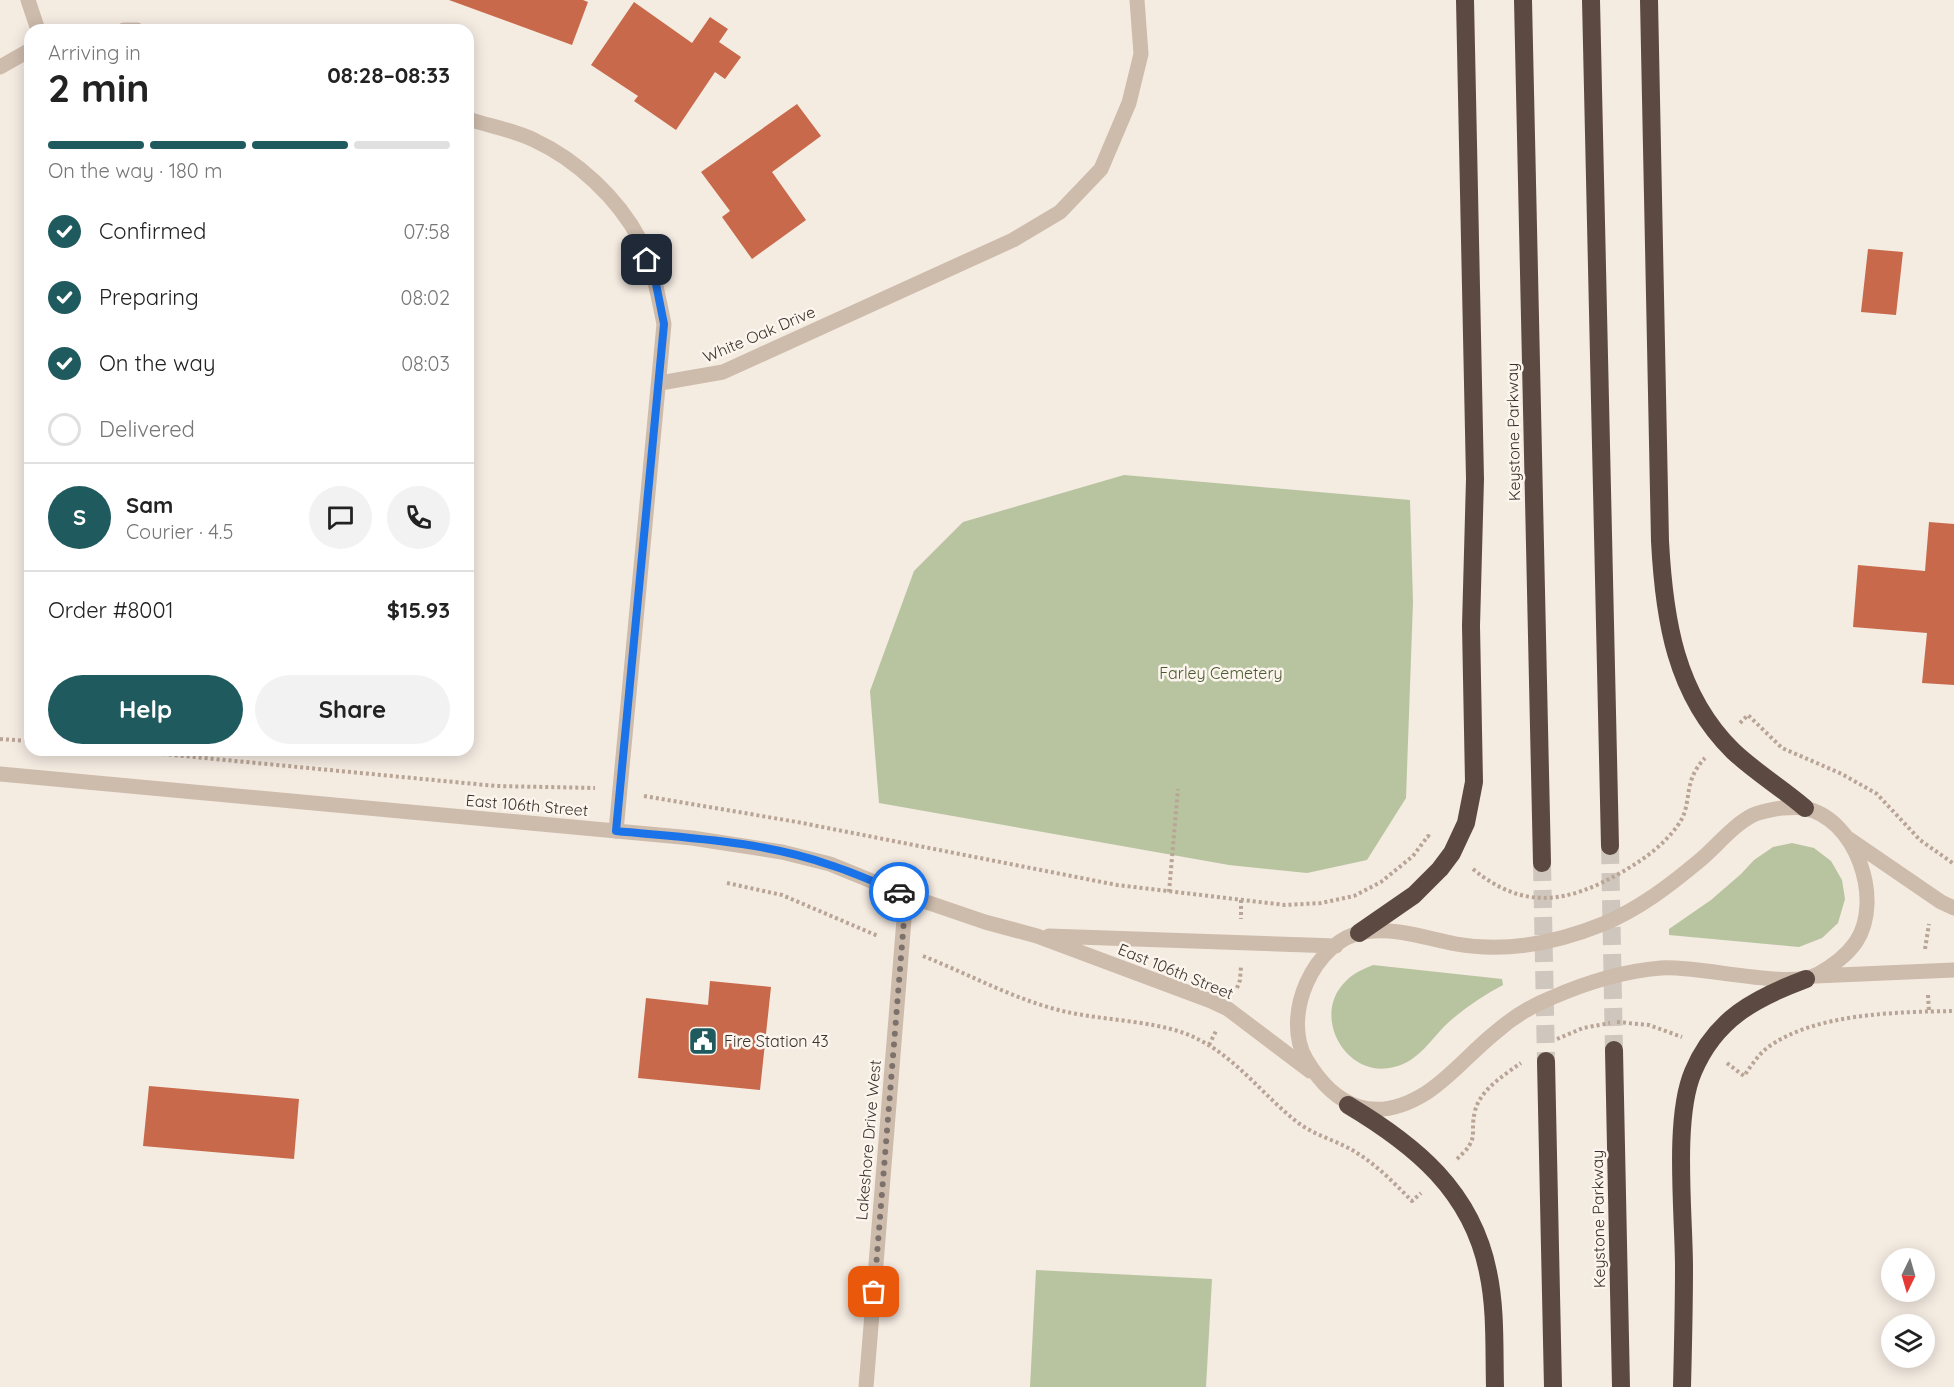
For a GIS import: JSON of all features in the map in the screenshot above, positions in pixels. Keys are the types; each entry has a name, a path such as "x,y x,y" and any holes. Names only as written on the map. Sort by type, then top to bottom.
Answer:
{"highway":[{"path":"1359,933 1414,895 1440,869 1452,853 1466,823 1474,782 1471,626 1476,479 1465,0"},
{"name":"Keystone Parkway","path":"1522,0 1542,863"},
{"path":"1591,0 1610,846"},
{"path":"1649,0 1660,541 1666,615 1679,663 1690,690 1714,728 1734,752 1805,808"},
{"path":"1682,1387 1684,1268 1682,1144 1687,1090 1692,1072 1717,1033 1733,1017 1765,994 1810,978"},
{"name":"Keystone Parkway","path":"1614,1050 1621,1387"},
{"path":"1546,1061 1553,1387"},
{"path":"1348,1105 1390,1130 1439,1174 1457,1199 1473,1228 1488,1273 1492,1301 1495,1387"}],"street":[{"path":"28,0 36,24"},
{"name":"White Oak Drive","path":"660,383 723,372 1013,240 1060,212 1101,169 1129,104 1141,54 1137,0"},
{"path":"0,67 24,53"},
{"path":"474,121 533,139 587,175 619,208 640,240 655,279 664,324 616,831"},
{"name":"East 106th Street","path":"0,774 616,831 726,842 782,852 830,864 906,895 985,922 1037,936 1228,1009 1320,1078"},
{"path":"1954,908 1941,902 1847,837 1828,820 1805,808 1781,808 1752,815 1681,876 1646,902 1598,926 1553,940 1503,947 1455,944 1412,933 1359,933 1336,946 1315,966 1307,979 1298,1018 1304,1055 1320,1078 1348,1105 1377,1109 1411,1101 1429,1091 1469,1054 1517,1016 1554,996 1612,977 1649,969 1678,968 1776,978 1954,970"},
{"path":"1810,978 1839,959 1856,943 1864,925 1867,906 1862,866 1847,837"},
{"name":"Lakeshore Drive West","path":"866,1387 906,895"},
{"name":"East 106th Street","path":"1037,936 1336,946"}],"path":[{"path":"1748,715 1782,748 1851,778 1877,794 1920,840 1954,864"},
{"path":"0,739 24,741"},
{"path":"1169,892 1178,789"},
{"path":"727,883 800,901 902,947 1039,1004 1074,1014 1173,1030 1209,1045 1244,1070 1267,1096 1299,1124 1357,1153 1382,1172 1412,1201"},
{"path":"1209,1045 1240,980 1241,900"},
{"path":"1744,1076 1767,1048 1812,1026 1895,1014 1954,1011"}],"green space":[{"name":"Farley Cemetery","path":"1124,475 1410,500 1413,602 1406,798 1367,860 1307,873 1229,865 879,803 870,691 914,571 963,522"},
{"path":"1792,843 1814,848 1831,861 1842,880 1845,899 1838,923 1822,938 1799,947 1669,935 1669,929 1711,900 1754,860 1773,847"},
{"path":"1373,965 1502,979 1503,985 1456,1016 1411,1060 1394,1067 1377,1068 1361,1064 1338,1042 1333,1027 1332,1011 1336,995 1346,981 1355,973"},
{"path":"1036,1270 1212,1279 1206,1387 1030,1387"}],"building":[{"path":"449,0 583,0 588,2 572,45"},
{"path":"634,2 692,43 710,17 728,29 719,42 741,57 725,79 715,72 676,130 634,101 638,96 591,65"},
{"path":"797,104 821,136 772,172 806,220 752,259 722,217 730,211 701,172"},
{"path":"1868,249 1903,252 1896,315 1861,312"},
{"path":"1929,522 1954,524 1954,685 1922,683 1927,633 1853,627 1858,565 1925,571"},
{"name":"Fire Station 43","path":"710,981 771,987 760,1090 638,1078 646,998 708,1005"},
{"path":"149,1086 299,1099 294,1159 143,1146"}],"tunnel":[{"path":"1610,846 1614,1050"},
{"path":"1542,863 1546,1061"}],"way so far":[{"path":"874,1292 906,895 899,892"}],"place":[{"name":"Fire Station 43","path":"703,1041"}],"route":[{"path":"647,260 655,279 664,324 616,831 726,842 782,852 830,864 899,892"}]}
